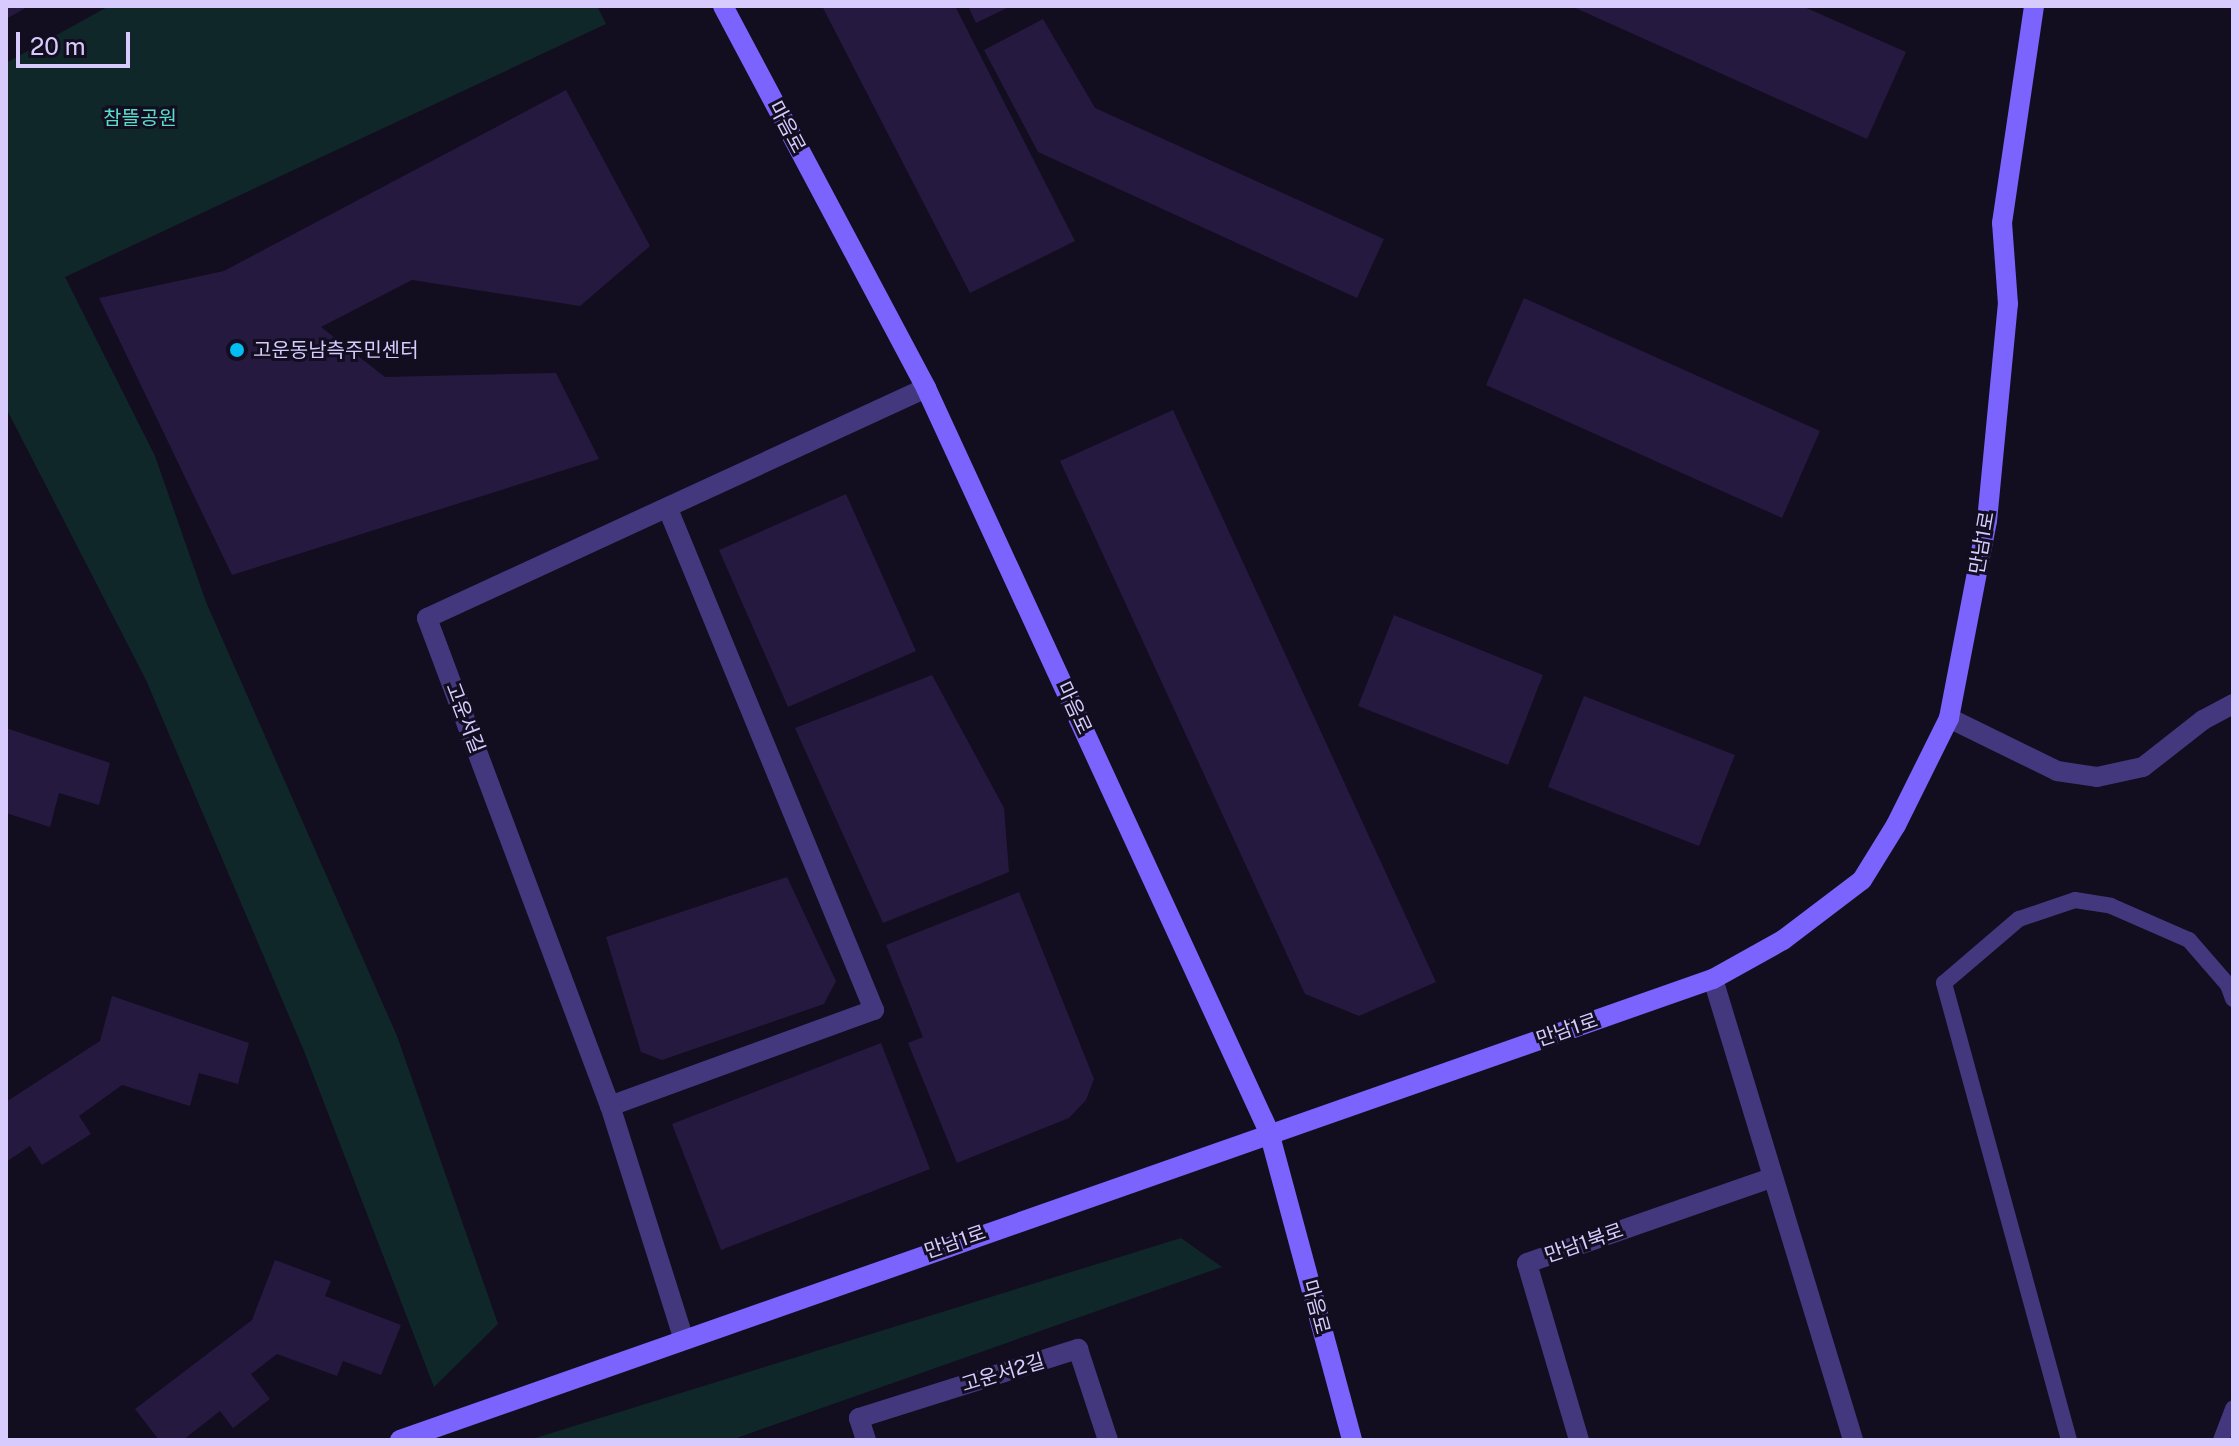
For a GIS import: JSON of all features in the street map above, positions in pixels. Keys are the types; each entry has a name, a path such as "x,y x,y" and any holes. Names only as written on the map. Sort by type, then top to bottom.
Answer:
{"street":[{"name":"마음로","path":"723,6 926,388 1269,1132 1352,1440"},
{"name":"만남1로","path":"400,1440 683,1337 1713,979 1783,940 1862,880 1896,825 1949,718 1987,521 2008,304 2002,223 2034,6"},
{"name":"고운서길","path":"683,1337 610,1106 427,618 926,388"},
{"path":"610,1106 874,1010 668,509"},
{"path":"1949,718 2057,771 2097,777 2143,767 2203,720 2233,704"},
{"path":"1713,979 1853,1440"},
{"name":"만남1북로","path":"1579,1440 1527,1263 1771,1178"},
{"name":"고운서2길","path":"866,1440 859,1418 1078,1349 1108,1440"}],"lane":[{"path":"2069,1440 1944,983 2019,919 2075,900 2111,906 2189,940 2228,985 2233,999"},
{"path":"2221,1440 2233,1408"}],"green space":[{"name":"참뜰공원","path":"109,6 597,6 606,24 65,277 155,456 206,602 397,1036 498,1324 434,1387 304,1051 146,680 6,408 6,63"},
{"path":"1181,1238 1222,1267 731,1440 529,1440"}],"building":[{"path":"6,6 29,6 6,19"},
{"path":"822,6 955,6 1075,241 970,293"},
{"path":"968,6 1011,6 976,23"},
{"path":"1571,6 1802,6 1906,52 1867,139"},
{"path":"1043,19 1095,108 1384,239 1357,298 1038,152 984,50"},
{"name":"고운동남측주민센터","path":"566,90 650,246 580,306 412,280 321,327 385,377 556,373 599,459 232,575 99,298 224,271"},
{"path":"1524,298 1820,431 1782,518 1486,385"},
{"path":"1173,410 1436,982 1359,1016 1305,994 1060,461"},
{"path":"846,494 916,651 788,707 719,550"},
{"path":"1394,615 1543,675 1508,765 1358,706"},
{"path":"932,675 1004,808 1009,872 883,923 795,728"},
{"path":"1584,696 1735,755 1699,846 1548,787"},
{"path":"6,728 110,763 99,805 59,793 50,827 6,813"},
{"path":"787,877 836,981 824,1004 662,1060 641,1052 606,937"},
{"path":"1019,892 1094,1079 1086,1100 1069,1118 957,1163 908,1043 923,1037 886,945"},
{"path":"112,996 249,1043 238,1084 199,1073 190,1106 122,1085 79,1116 91,1134 42,1165 30,1146 6,1162 6,1102 100,1041"},
{"path":"881,1043 930,1169 721,1250 672,1124"},
{"path":"275,1260 331,1281 325,1296 401,1325 381,1375 343,1361 337,1376 277,1354 251,1374 270,1399 233,1428 220,1411 183,1440 159,1440 135,1409 252,1320"}],"place":[{"name":"고운동남측주민센터","path":"237,350"}]}
